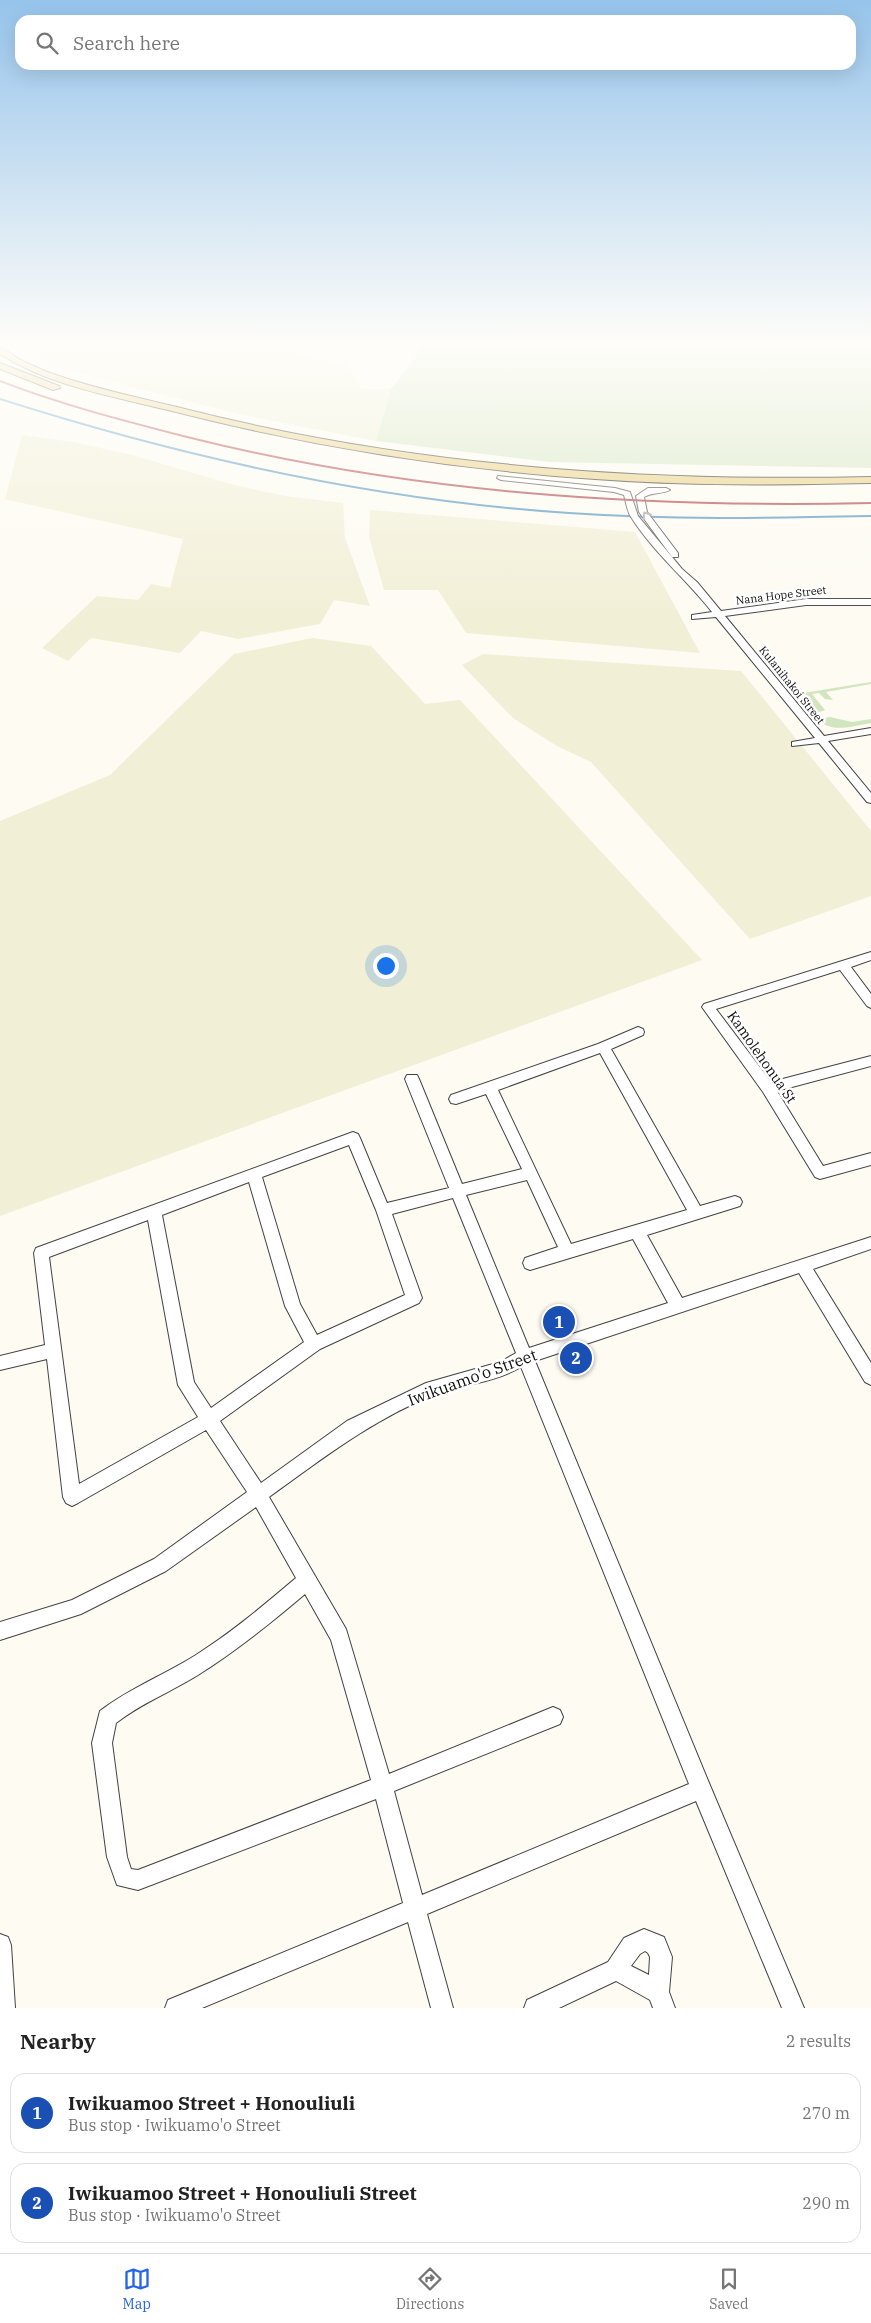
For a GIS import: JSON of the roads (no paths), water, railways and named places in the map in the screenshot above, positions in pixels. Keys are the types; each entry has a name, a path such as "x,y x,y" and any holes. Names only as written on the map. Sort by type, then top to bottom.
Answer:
{"main road":[{"path":"287,437 362,450 454,463 565,474 664,480 776,482 871,480"},
{"path":"471,475 666,490 797,492 871,490"}],"street":[{"name":"Kulanihakoi Street","path":"501,478 616,490 627,494 632,514 679,571 694,584"},
{"name":"Kulanihakoi Street","path":"666,490 646,492 641,495 640,500 643,512 687,571 694,584 871,800"},
{"name":"Nana Hope Street","path":"694,617 806,602 871,602"},
{"path":"796,744 871,731"},
{"name":"Kamolehonua St","path":"871,956 708,1007 768,1088 820,1173 871,1159"},
{"path":"842,964 871,1003"},
{"path":"456,1100 603,1047 638,1032"},
{"path":"603,1047 697,1214"},
{"path":"768,1088 871,1061"},
{"path":"412,1079 701,1789 793,2008"},
{"path":"490,1087 567,1251"},
{"path":"353,1138 383,1210 414,1298 314,1344 208,1420 72,1498 41,1253 353,1138"},
{"path":"383,1210 531,1173"},
{"path":"254,1174 293,1306 314,1344"},
{"path":"530,1263 735,1202"},
{"path":"154,1211 186,1384 258,1494 339,1636 383,1786 414,1909 442,2008"},
{"path":"637,1232 678,1306"},
{"name":"Iwikuamo'o Street","path":"0,1631 74,1608 160,1565 353,1427 432,1388 503,1369 524,1357 871,1243"},
{"path":"802,1265 871,1378"},
{"path":"0,1363 54,1350"},
{"path":"308,1580 266,1614 190,1669 125,1703 106,1718 102,1744 116,1857 124,1878 138,1880 383,1786 553,1717"},
{"path":"176,2008 701,1789"},
{"path":"535,2008 616,1970 632,1946 644,1940 656,1945 661,1957 661,2000"},
{"path":"0,1945 4,2008"},
{"path":"616,1970 661,2000"}],"waterway":[{"path":"128,437 210,458 352,487 496,507 644,517 871,516"}],"railway":[{"path":"186,437 353,471 439,484 525,493 697,503 871,503"}],"place":[{"name":"Iwikuamoo Street + Honouliuli","path":"559,1322"},
{"name":"Iwikuamoo Street + Honouliuli Street","path":"576,1358"}]}
